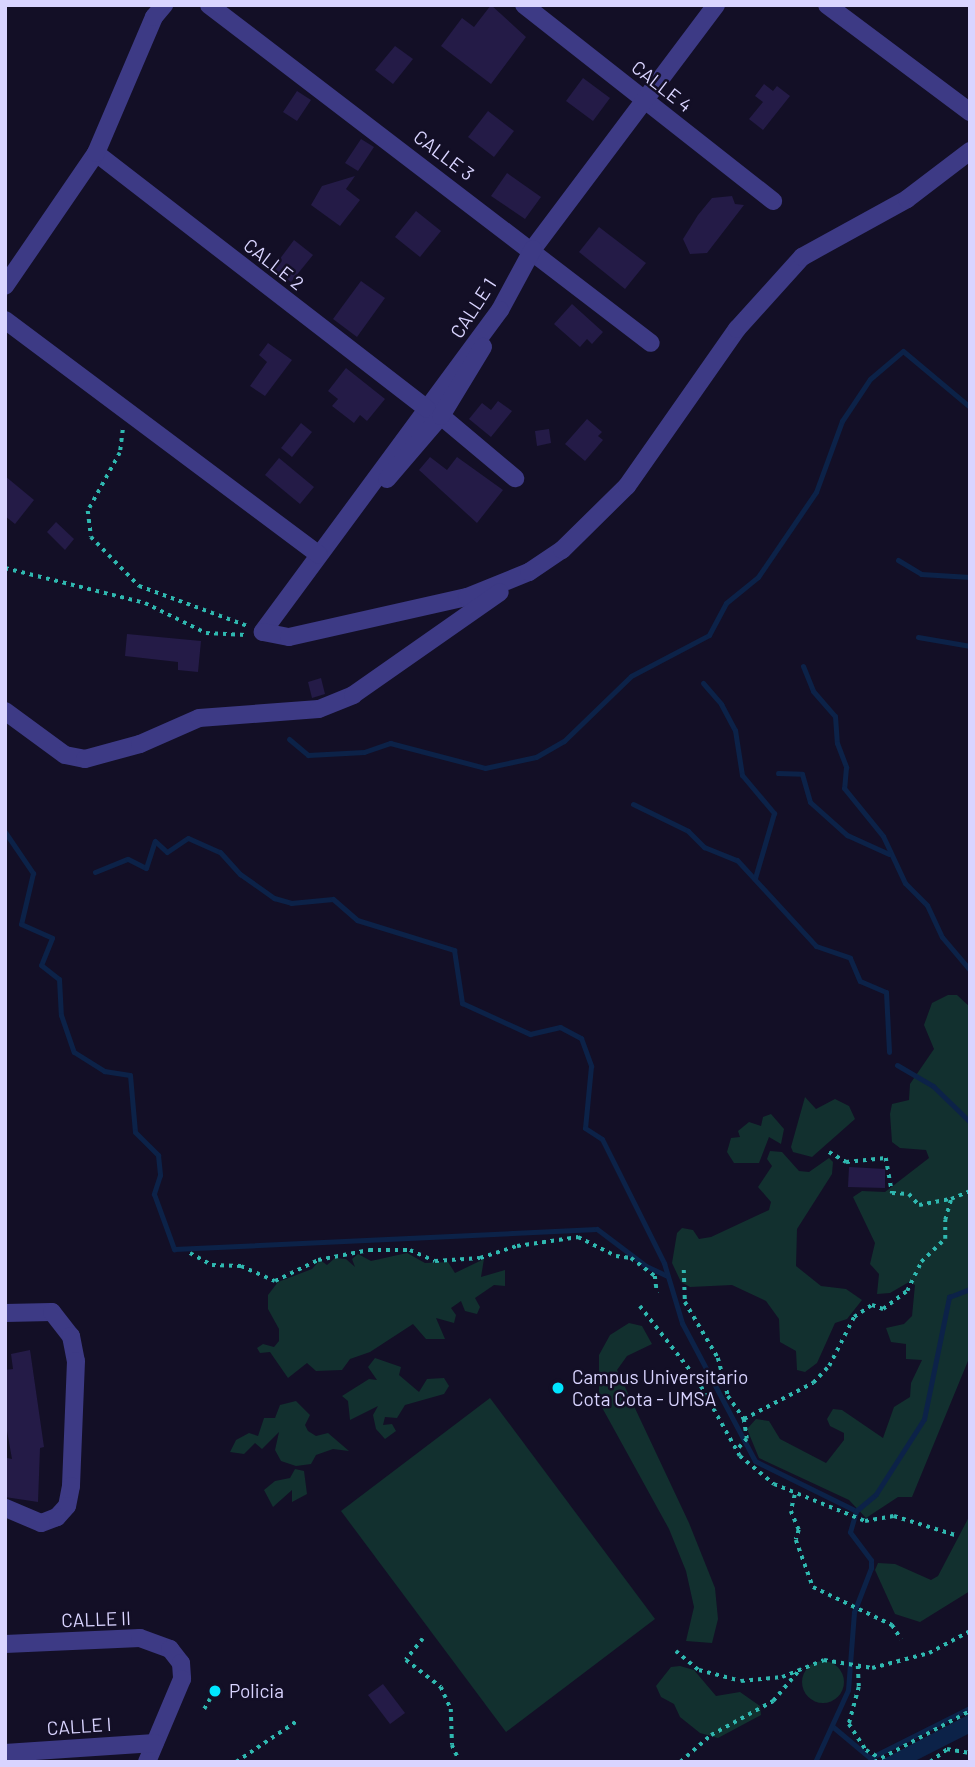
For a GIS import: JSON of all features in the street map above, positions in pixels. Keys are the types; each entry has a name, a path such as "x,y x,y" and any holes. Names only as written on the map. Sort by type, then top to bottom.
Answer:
{"street":[{"path":"5,286 96,153 154,17 164,5"},
{"name":"CALLE 3","path":"209,5 533,249 650,343"},
{"name":"CALLE 4","path":"524,5 773,201"},
{"name":"CALLE 1","path":"319,555 351,512 391,476 434,412 472,370 533,249 716,5"},
{"path":"827,5 970,112"},
{"path":"5,711 65,755 85,759 140,744 199,718 319,709 353,695 562,550 627,486 737,329 802,257 907,199 970,151"},
{"name":"CALLE 2","path":"96,153 434,412 515,478"},
{"path":"5,320 126,414 319,555 268,634 289,637 467,597 529,572"},
{"path":"5,1313 52,1312 71,1336 76,1361 72,1486 66,1506 57,1517 41,1523 5,1508"},
{"name":"CALLE II","path":"5,1644 139,1638 159,1643 181,1663 181,1679 155,1742"},
{"path":"147,1762 155,1742"},
{"name":"CALLE I","path":"5,1753 62,1755 155,1742"}],"path":[{"path":"126,414 120,453 88,510 91,537 139,586 268,634"},
{"path":"5,568 145,603 206,633 268,634"},
{"path":"829,1152 846,1162 887,1158 892,1193 909,1194 919,1205 951,1199 970,1191"},
{"path":"744,1419 813,1383 829,1366 854,1317 872,1305 883,1309 907,1292 921,1262 945,1239 951,1199"},
{"path":"190,1253 212,1265 241,1266 275,1281 318,1260 369,1250 410,1250 435,1261 480,1258 517,1246 578,1237 616,1256 631,1258 655,1276 657,1293"},
{"path":"684,1270 685,1302 718,1358 728,1396 744,1419 744,1440 737,1450"},
{"path":"640,1306 697,1379 737,1450 774,1484 795,1495 864,1521 894,1516 955,1535"},
{"path":"795,1495 791,1511 799,1530 796,1540 813,1587 862,1613 892,1625 901,1639"},
{"path":"676,1651 699,1670 741,1681 782,1677 801,1667 824,1660 872,1668 916,1657 970,1631"},
{"path":"423,1639 405,1660 442,1687 451,1709 452,1745 460,1762"},
{"path":"857,1665 859,1687 849,1724 866,1750 880,1758"},
{"path":"680,1762 710,1735 773,1701 801,1667"},
{"path":"204,1709 211,1697"},
{"path":"874,1762 970,1711"},
{"path":"236,1762 296,1721"},
{"path":"930,1762 947,1749 970,1753"}],"green space":[{"path":"948,995 957,995 970,1007 970,1356 912,1497 898,1497 866,1518 849,1500 759,1458 747,1429 756,1419 769,1421 780,1439 826,1463 844,1440 844,1433 830,1426 827,1419 833,1409 842,1410 883,1438 894,1407 910,1397 911,1383 922,1360 906,1359 906,1344 891,1342 886,1328 904,1324 912,1316 915,1285 909,1282 890,1293 877,1294 879,1274 870,1264 875,1243 853,1197 862,1191 885,1192 929,1158 926,1150 900,1148 892,1142 890,1114 892,1104 909,1100 910,1084 934,1049 924,1025 932,1003"},
{"path":"805,1097 816,1109 835,1099 849,1106 855,1119 812,1157 793,1152 791,1147"},
{"path":"771,1114 784,1129 781,1144 769,1137 759,1163 734,1163 727,1152 731,1138 740,1137 738,1131 749,1122 761,1126 763,1117"},
{"path":"770,1151 782,1152 799,1171 809,1172 829,1158 833,1162 832,1174 797,1229 796,1266 821,1286 846,1289 862,1300 847,1319 835,1323 817,1363 805,1372 797,1370 796,1351 780,1342 779,1319 766,1301 732,1285 690,1287 681,1282 672,1263 677,1233 682,1228 693,1230 699,1239 711,1237 769,1210 771,1202 758,1187 772,1166 767,1159"},
{"path":"407,1253 425,1263 448,1262 455,1273 484,1259 481,1277 505,1270 505,1286 494,1285 475,1298 480,1307 477,1314 465,1311 461,1301 451,1308 456,1315 454,1323 436,1318 445,1339 426,1339 413,1324 370,1352 350,1359 342,1370 316,1371 307,1363 288,1378 270,1352 260,1353 257,1348 263,1344 274,1347 279,1341 279,1329 268,1309 268,1295 278,1282 312,1269 320,1260 327,1265 335,1258 346,1259 355,1267 352,1259 358,1254 371,1261"},
{"path":"629,1323 642,1326 652,1344 627,1356 617,1370 689,1523 715,1588 718,1619 712,1643 686,1641 694,1607 686,1571 669,1529 599,1402 599,1355 610,1335"},
{"path":"375,1358 401,1367 399,1375 419,1392 427,1379 444,1378 449,1386 444,1394 405,1405 397,1418 385,1417 383,1425 392,1424 396,1431 385,1439 376,1429 373,1415 378,1406 350,1420 348,1401 342,1396 369,1379 377,1380 368,1367"},
{"path":"490,1398 655,1619 506,1732 341,1511"},
{"path":"296,1401 310,1415 305,1425 308,1431 316,1436 328,1433 349,1451 333,1449 316,1455 311,1464 296,1466 281,1461 275,1450 279,1432 262,1449 255,1443 244,1454 230,1452 236,1440 249,1433 258,1436 264,1418 275,1418 280,1405"},
{"path":"295,1469 304,1471 307,1494 292,1502 292,1490 273,1507 264,1490 275,1481 290,1478"},
{"path":"970,1515 970,1591 920,1622 895,1614 875,1570 878,1563 895,1564 931,1580 938,1576"},
{"path":"823,1661 838,1667 844,1682 838,1697 823,1703 808,1697 802,1682 808,1667"},
{"path":"680,1666 694,1670 716,1696 740,1692 760,1706 761,1715 718,1738 700,1733 680,1717 674,1704 661,1697 656,1686 671,1667"}],"water":[{"path":"970,1714 970,1733 913,1762 878,1762"}],"building":[{"path":"491,5 526,37 491,84 441,46 462,18 474,27"},
{"path":"395,46 413,59 393,84 375,70"},
{"path":"583,78 610,98 593,121 566,101"},
{"path":"764,84 773,91 777,86 790,96 763,130 749,119 763,102 755,96"},
{"path":"297,91 311,100 297,121 283,112"},
{"path":"488,111 514,131 494,157 468,137"},
{"path":"361,139 374,147 358,171 345,163"},
{"path":"507,173 541,197 525,219 491,196"},
{"path":"355,176 346,189 360,200 340,226 311,205 322,186"},
{"path":"732,196 735,204 744,205 707,253 690,254 683,239 698,215 712,198"},
{"path":"416,211 441,231 420,257 395,237"},
{"path":"599,227 646,263 625,289 579,252"},
{"path":"294,240 313,255 291,282 273,268"},
{"path":"361,281 385,298 357,337 333,319"},
{"path":"572,304 603,332 592,344 587,339 580,347 554,324"},
{"path":"268,343 292,360 265,396 250,386 267,362 259,355"},
{"path":"346,368 385,399 367,421 360,415 354,423 332,406 338,399 328,391"},
{"path":"498,401 512,411 491,437 469,419 482,403 491,410"},
{"path":"587,419 602,432 598,436 603,440 585,461 565,444"},
{"path":"301,423 312,432 292,457 281,448"},
{"path":"549,429 551,443 537,446 535,431"},
{"path":"430,457 447,470 457,457 503,490 477,523 419,470"},
{"path":"279,458 314,487 300,504 265,475"},
{"path":"5,476 34,500 15,524 5,516"},
{"path":"56,522 74,539 65,550 47,532"},
{"path":"127,634 201,641 198,672 178,670 178,662 125,656"},
{"path":"321,678 325,694 312,698 308,682"},
{"path":"849,1167 885,1169 885,1188 848,1187"},
{"path":"30,1350 44,1447 40,1448 38,1502 5,1497 7,1458 12,1459 5,1420 5,1370 13,1369 11,1354"},
{"path":"383,1684 405,1713 390,1724 368,1695"}],"waterway":[{"path":"289,739 308,755 364,752 390,743 485,768 536,757 564,741 631,676 709,635 726,603 758,577 816,492 842,421 870,379 903,351 970,407"},
{"path":"898,560 921,574 970,577"},
{"path":"918,637 970,646"},
{"path":"803,666 813,691 835,716 837,743 846,767 844,788 883,836 905,883 927,905 942,937 970,970"},
{"path":"703,683 721,704 735,730 742,775 774,813 755,878"},
{"path":"778,773 802,774 810,802 847,835 889,854"},
{"path":"633,804 688,831 704,847 737,860 816,946 850,958 860,981 886,992 889,1052"},
{"path":"5,832 33,873 21,924 52,938 41,965 59,979 61,1015 74,1052 104,1071 130,1075 135,1132 158,1155 160,1175 154,1194 174,1249 597,1229 646,1266 667,1276"},
{"path":"95,872 128,859 146,868 155,841 167,852 188,838 220,852 240,874 274,898 291,903 333,899 357,920 454,950 462,1003 530,1034 560,1027 581,1038 591,1066 585,1128 602,1139 664,1263 682,1323 755,1461 856,1511"},
{"path":"897,1065 933,1086 970,1122"},
{"path":"815,1762 848,1690 854,1612 871,1568 871,1560 850,1532 856,1511 876,1494 924,1419 949,1297 970,1289"},
{"path":"832,1726 870,1758 970,1708"}],"place":[{"name":"Campus Universitario Cota Cota - UMSA","path":"558,1388"},
{"name":"Policia","path":"215,1691"}]}
